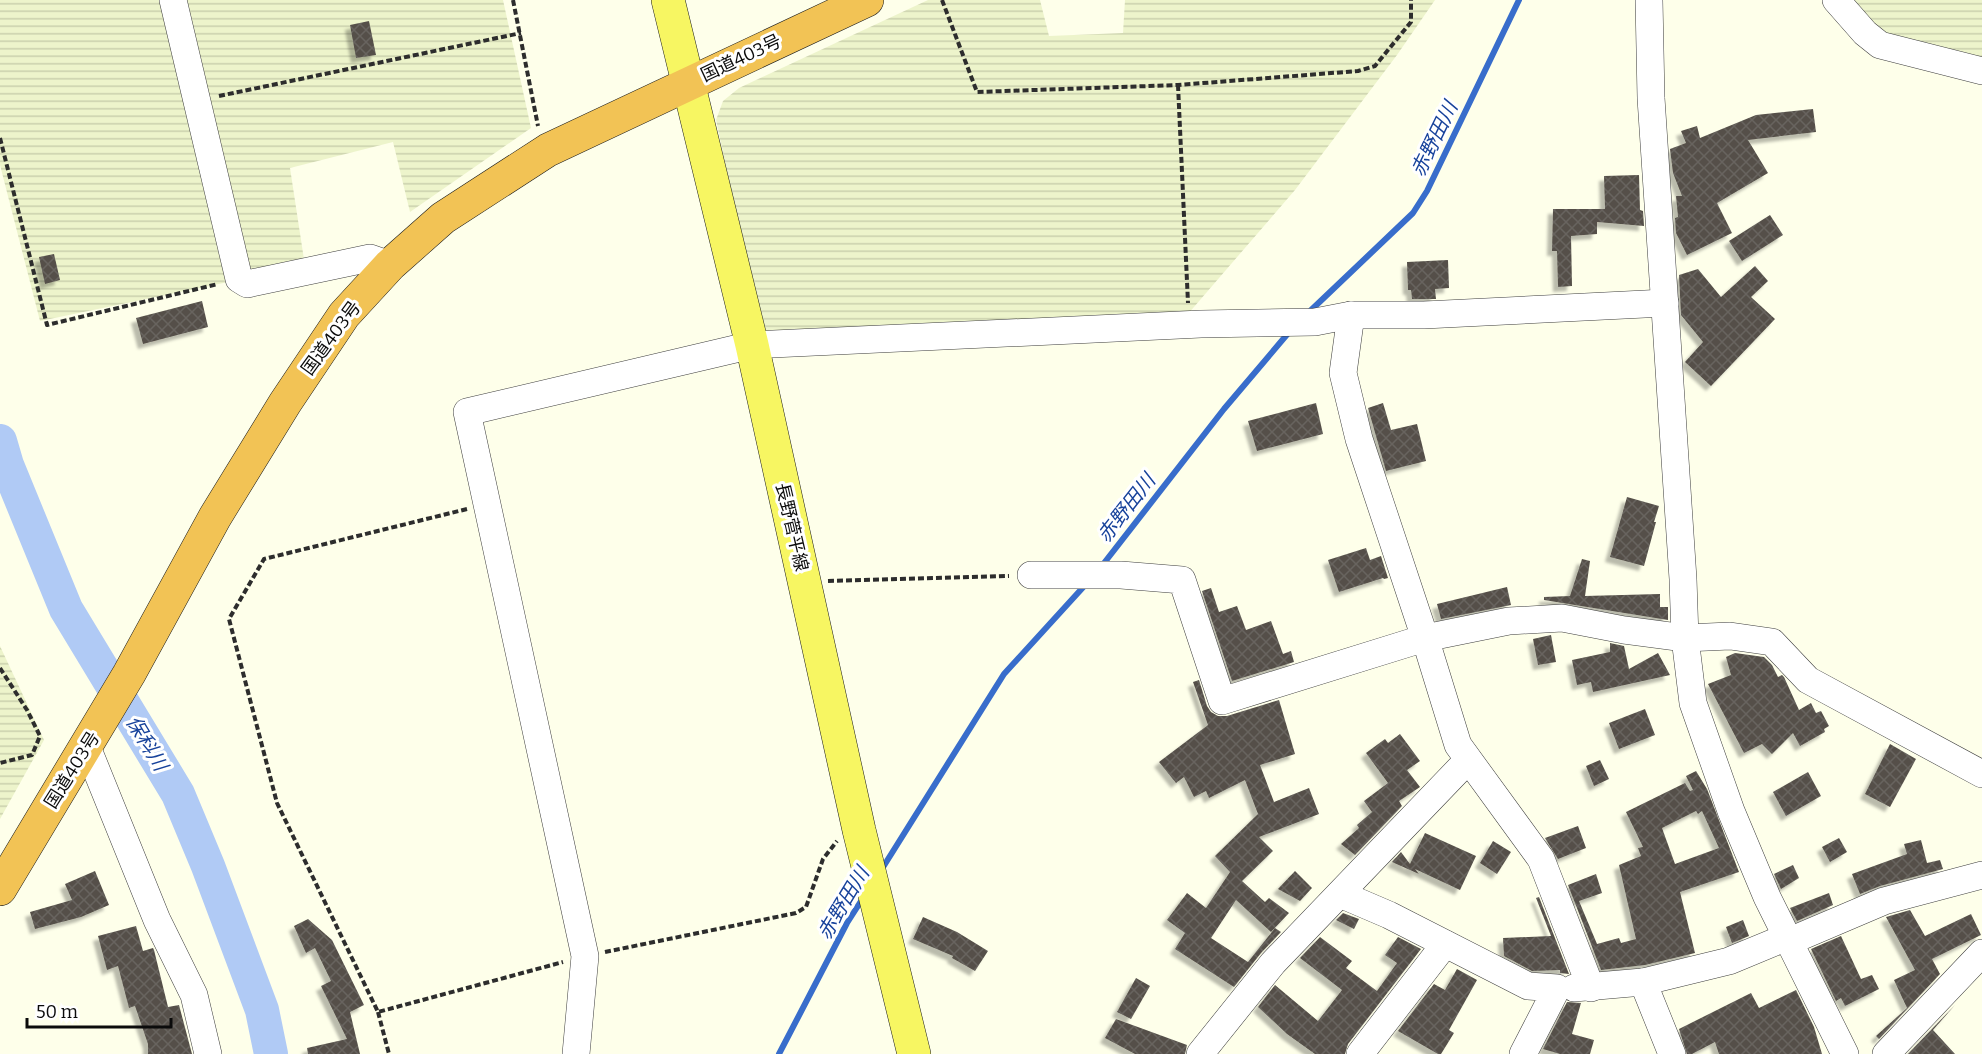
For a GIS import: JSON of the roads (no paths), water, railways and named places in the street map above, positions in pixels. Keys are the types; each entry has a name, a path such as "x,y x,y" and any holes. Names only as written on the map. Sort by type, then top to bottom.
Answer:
{"highway":[{"name":"国道403号","path":"0,888 88,744 215,517 285,403 345,315 390,265 443,218 548,150 688,83 822,10 867,0"}],"main road":[{"name":"長野菅平線","path":"668,0 752,345 861,836 914,1054"}],"street":[{"path":"173,0 239,279 247,284 370,258 390,265"},
{"path":"1649,0 1651,98 1685,638 1693,704 1731,811 1767,897 1845,1054"},
{"path":"1836,0 1865,33 1880,45 1982,71"},
{"path":"576,1054 585,956 467,412 752,345 1195,324 1315,322 1351,315 1424,315 1665,303"},
{"path":"1351,315 1343,373 1359,439 1458,745 1541,859 1591,988"},
{"path":"1031,575 1121,575 1182,580 1222,701 1425,638 1509,621 1562,618 1624,630 1685,638 1730,636 1772,642 1808,680 1982,774"},
{"path":"88,744 157,920 194,995 208,1054"},
{"path":"1200,1054 1273,963 1468,760"},
{"path":"1340,894 1389,915 1528,986 1591,988 1643,982 1729,961 1884,901 1982,875"},
{"path":"1360,1054 1445,944"},
{"path":"1886,1054 1982,953"},
{"path":"1643,982 1672,1054"},
{"path":"1523,1054 1557,988"}],"waterway":[{"name":"赤野田川","path":"1308,313 1413,213 1427,191 1519,0"},
{"name":"赤野田川","path":"1101,567 1224,409 1290,331"},
{"name":"保科川","path":"0,441 7,465 66,609 178,794 208,866 262,1010 271,1054"},
{"name":"赤野田川","path":"880,872 1004,674 1087,583"},
{"name":"赤野田川","path":"779,1054 847,923 863,898"}]}
